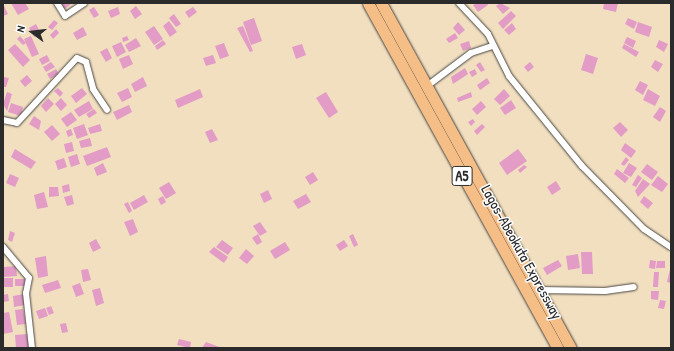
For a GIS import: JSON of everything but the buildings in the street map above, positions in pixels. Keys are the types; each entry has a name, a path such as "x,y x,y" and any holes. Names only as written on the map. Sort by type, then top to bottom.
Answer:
{"highway":[{"name":"Lagos-Abeokuta Expressway","path":"368,3 558,348"},
{"name":"Lagos-Abeokuta Expressway","path":"382,3 571,348"}],"street":[{"path":"57,3 66,16 84,3"},
{"path":"461,4 488,34 492,46 509,76 582,166 644,229 671,248"},
{"path":"427,86 471,53 492,46"},
{"path":"3,120 16,123 77,58 86,62 93,89 108,110"},
{"path":"3,247 29,278 26,293 32,348"},
{"path":"539,290 604,291 634,287"}]}
